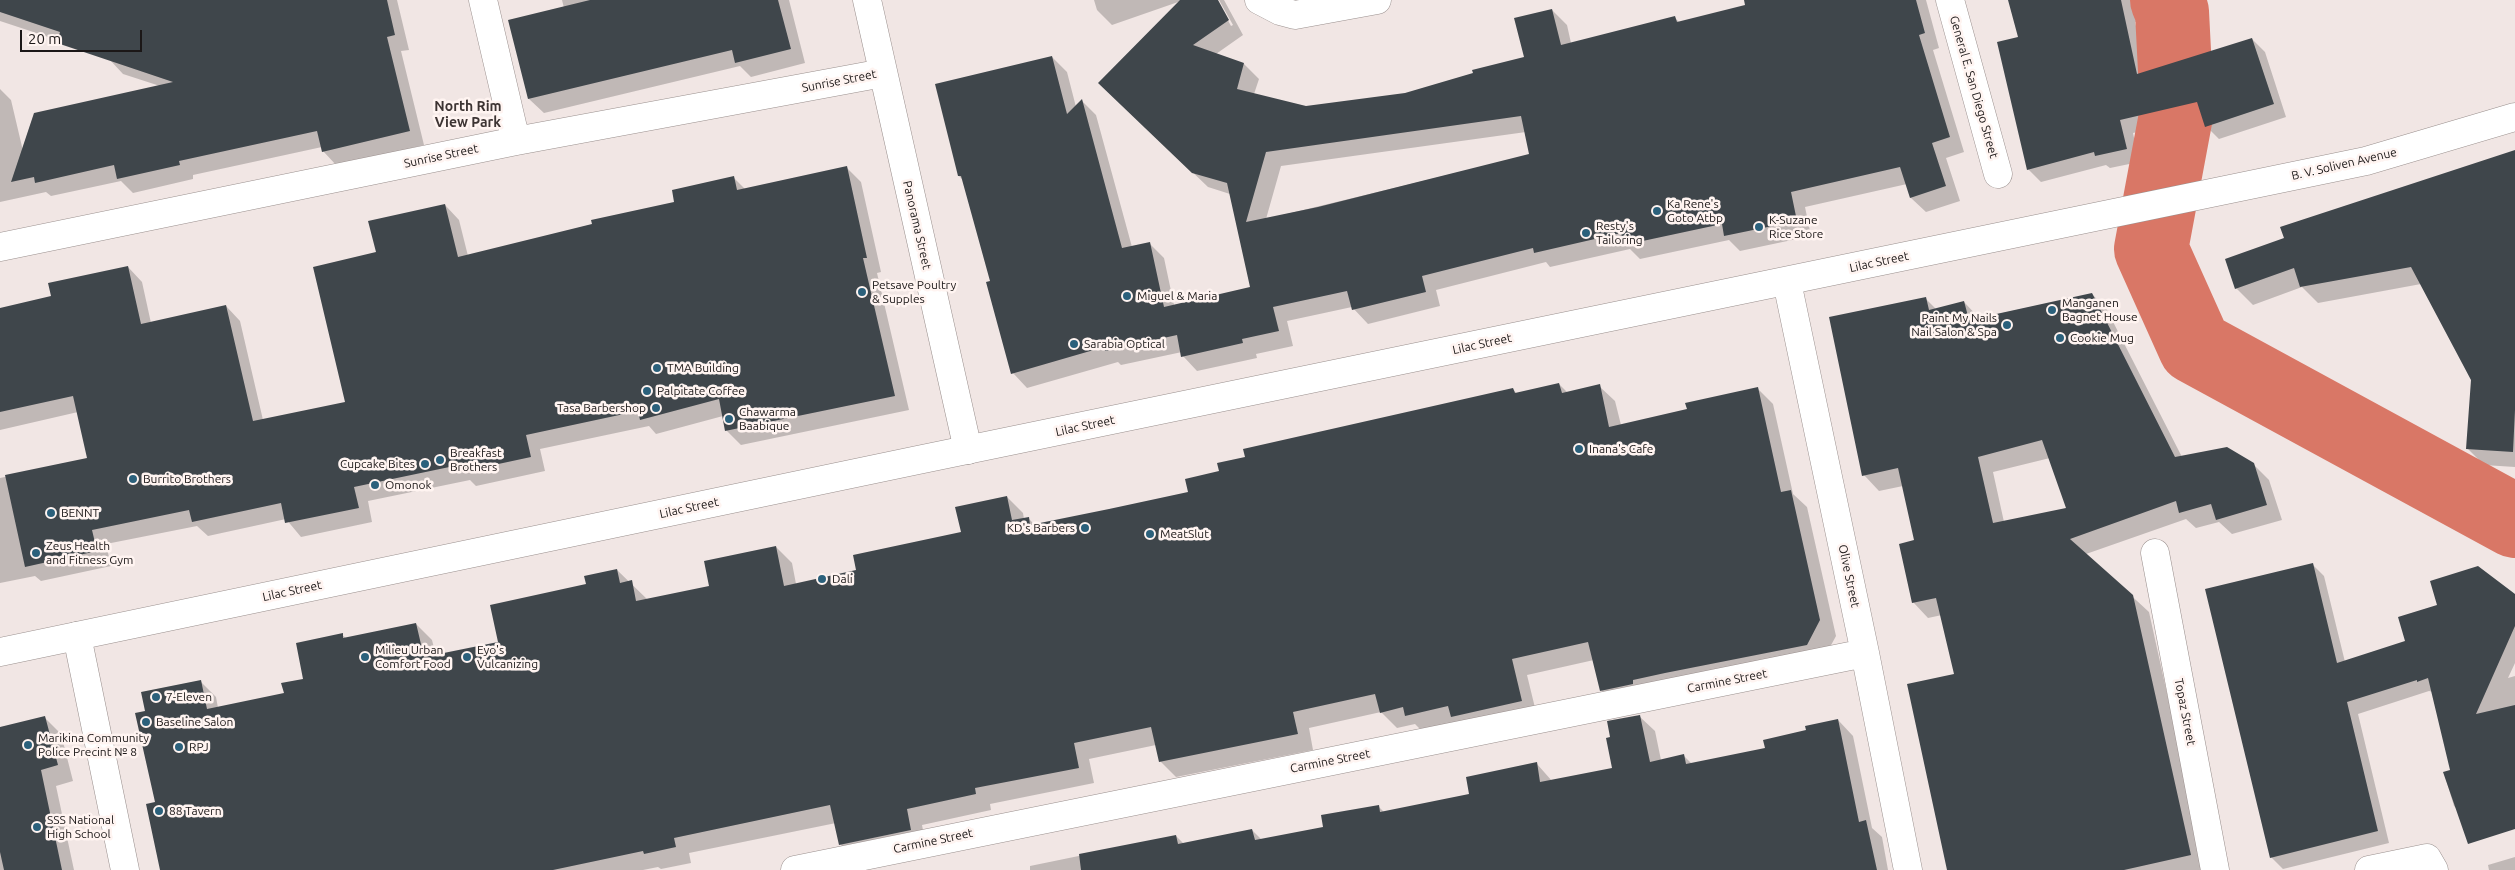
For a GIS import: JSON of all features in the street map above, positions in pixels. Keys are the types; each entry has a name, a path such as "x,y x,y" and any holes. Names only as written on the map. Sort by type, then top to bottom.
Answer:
{"street":[{"path":"483,0 516,141"},
{"name":"Panorama Street","path":"867,0 968,450"},
{"path":"1259,0 1280,11 1295,15 1377,0"},
{"name":"General E. San Diego Street","path":"1950,0 1998,174"},
{"name":"Sunrise Street","path":"0,248 516,141 883,72"},
{"name":"B. V. Soliven Avenue","path":"2171,201 2366,161 2515,117"},
{"name":"Lilac Street","path":"0,652 2171,201"},
{"name":"Olive Street","path":"1787,282 1866,653 1908,870"},
{"name":"Topaz Street","path":"2155,553 2215,870"},
{"path":"77,636 125,870"},
{"name":"Carmine Street","path":"795,870 1866,653"},
{"path":"2369,870 2430,864"}],"building":[{"path":"0,0 387,0 395,35 387,37 410,131 322,152 317,131 179,161 180,165 117,179 114,165 35,183 34,177 11,182 34,113 173,82 57,43 60,32 0,12"},
{"path":"590,0 778,0 791,49 735,63 732,50 528,99 508,20"},
{"path":"1180,0 1218,0 1229,20 1193,45 1244,63 1237,89 1306,106 1405,93 1473,73 1472,70 1524,57 1514,18 1552,9 1561,45 1675,16 1677,22 1745,5 1744,0 1916,0 1925,33 1919,35 1950,137 1932,143 1946,186 1910,198 1900,167 1791,192 1797,221 1724,236 1722,224 1624,245 1621,233 1534,253 1533,248 1422,276 1426,292 1352,310 1347,291 1273,307 1279,331 1242,339 1243,343 1181,357 1177,335 1105,351 1104,347 1011,374 986,282 990,281 961,176 958,176 935,84 1052,56 1067,114 1082,99 1122,248 1150,242 1164,307 1250,287 1227,183 1192,173 1098,83","holes":["1521,116 1529,154 1318,207 1246,222 1266,152"]},
{"path":"2008,0 2121,0 2137,74 2252,38 2274,104 2205,127 2197,102 2120,120 2127,149 2095,156 2094,152 2027,170 1997,42 2018,37"},
{"path":"2515,150 2515,410 2513,452 2466,449 2471,380 2411,267 2300,287 2294,268 2235,289 2225,259 2284,238 2280,227"},
{"path":"847,166 867,258 863,258 895,396 725,431 719,399 640,420 638,411 526,435 531,457 461,472 459,465 354,487 359,508 285,523 281,503 192,522 189,510 92,530 97,551 25,567 5,475 87,458 73,396 0,412 0,308 51,296 48,283 128,266 141,324 226,305 253,421 345,402 313,267 376,252 368,221 445,204 458,257 592,224 591,220 674,202 672,190 734,176 737,190"},
{"path":"2092,293 2175,457 2227,447 2254,463 2267,505 2216,520 2211,504 2179,513 2176,501 2070,539 2133,595 2191,855 2124,870 1947,870 1907,684 1954,674 1936,598 1912,603 1899,544 1914,540 1898,468 1862,476 1829,317 1926,297 1929,310 1964,301 1969,320","holes":["2042,440 2066,508 1993,523 1978,457"]},
{"path":"1559,383 1562,393 1600,384 1609,427 1687,409 1685,403 1758,387 1781,492 1791,490 1820,620 1807,645 1633,680 1633,684 1600,691 1588,642 1512,659 1522,701 1451,717 1448,706 1405,716 1403,707 1380,713 1375,694 1293,712 1298,734 1159,762 1151,727 1074,743 1079,768 975,788 976,794 907,809 911,830 839,845 830,805 674,838 676,847 644,854 643,851 553,870 160,870 146,804 155,802 135,713 145,711 141,692 201,680 207,709 284,693 281,683 303,679 296,643 343,633 343,638 416,623 424,657 498,642 490,605 586,584 584,576 617,569 620,583 632,580 636,601 709,586 704,561 776,546 784,586 856,570 853,555 961,532 955,507 1007,496 1012,520 1029,517 1030,525 1109,509 1188,492 1185,479 1219,471 1217,463 1245,457 1243,449 1513,388 1515,393"},
{"path":"2313,563 2337,663 2405,641 2398,617 2437,605 2430,581 2478,566 2515,594 2515,626 2476,714 2515,705 2515,829 2468,844 2443,772 2450,770 2428,678 2347,702 2378,831 2270,858 2205,589"},
{"path":"1640,715 1650,762 1684,754 1686,764 1765,748 1763,740 1806,730 1805,726 1838,719 1859,822 1866,820 1877,870 1081,870 1079,854 1176,835 1178,844 1252,829 1255,840 1323,827 1321,815 1379,805 1380,812 1469,794 1466,777 1537,762 1540,782 1612,768 1606,738 1610,737 1607,721"},
{"name":"SSS National High School","path":"45,716 58,765 41,770 62,870 4,870 0,852 0,727"}],"waterway":[{"path":"2167,0 2172,12 2177,110 2151,249 2195,347 2515,521"}],"place":[{"name":"Ka Rene's Goto Atbp","path":"1657,211"},
{"name":"K-Suzane Rice Store","path":"1759,227"},
{"name":"Resty's Tailoring","path":"1586,233"},
{"name":"Petsave Poultry & Supples","path":"862,292"},
{"name":"Miguel & Maria","path":"1127,296"},
{"name":"Manganen Bagnet House","path":"2052,310"},
{"name":"Paint My Nails Nail Salon & Spa","path":"2007,325"},
{"name":"Cookie Mug","path":"2060,338"},
{"name":"Sarabia Optical","path":"1074,344"},
{"name":"TMA Building","path":"657,368"},
{"name":"Palpitate Coffee","path":"647,391"},
{"name":"Tasa Barbershop","path":"656,408"},
{"name":"Chawarma Baabique","path":"729,419"},
{"name":"Inana's Cafe","path":"1579,449"},
{"name":"Breakfast Brothers","path":"440,460"},
{"name":"Cupcake Bites","path":"425,464"},
{"name":"Burrito Brothers","path":"133,479"},
{"name":"Omonok","path":"375,485"},
{"name":"BENNT","path":"51,513"},
{"name":"KD's Barbers","path":"1085,528"},
{"name":"MeatSlut","path":"1150,534"},
{"name":"Zeus Health and Fitness Gym","path":"36,553"},
{"name":"Dali","path":"822,579"},
{"name":"Milieu Urban Comfort Food","path":"365,657"},
{"name":"Eyo's Vulcanizing","path":"467,657"},
{"name":"7-Eleven","path":"156,697"},
{"name":"Baseline Salon","path":"146,722"},
{"name":"Marikina Community Police Precint № 8","path":"28,745"},
{"name":"RPJ","path":"179,747"},
{"name":"88 Tavern","path":"159,811"},
{"name":"SSS National High School","path":"37,827"}],"district":[{"name":"North Rim View Park","path":"468,114"}]}
